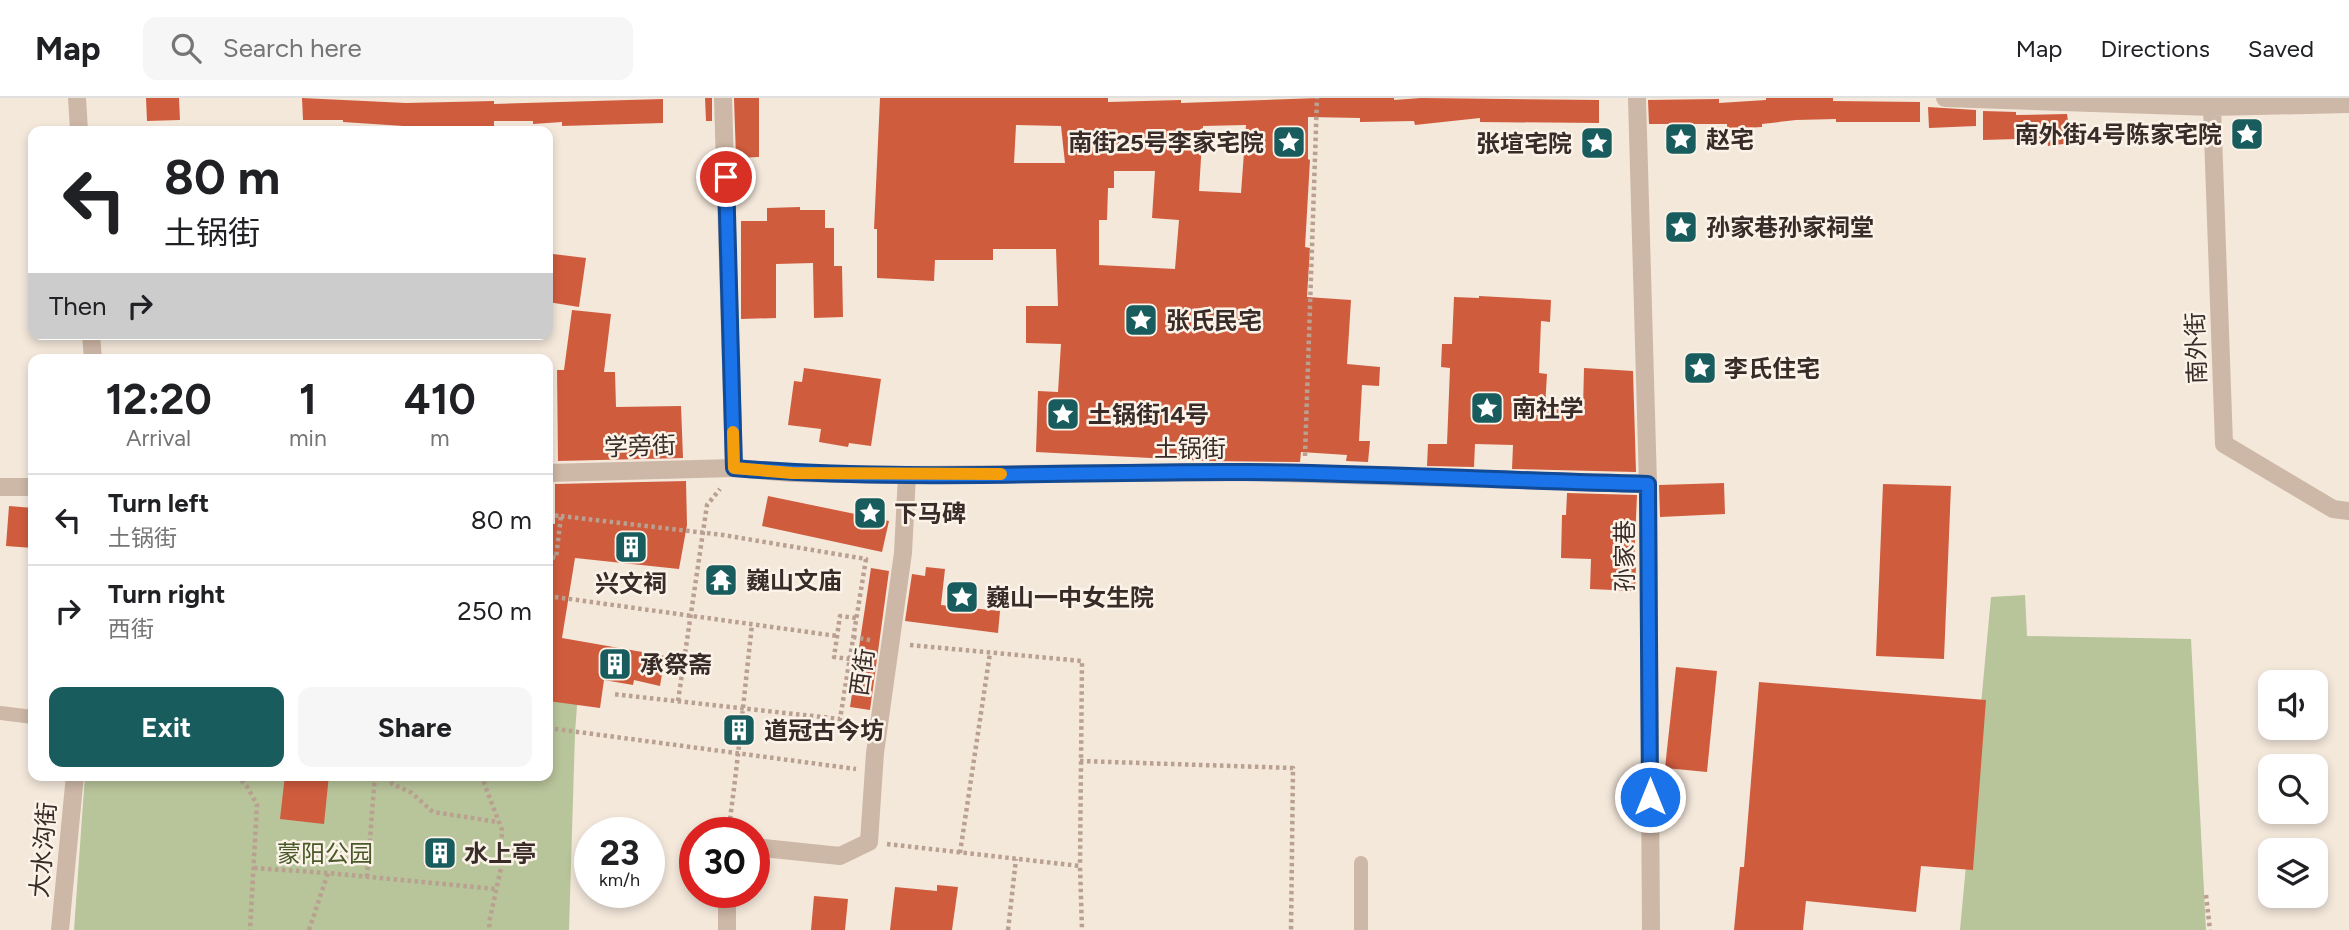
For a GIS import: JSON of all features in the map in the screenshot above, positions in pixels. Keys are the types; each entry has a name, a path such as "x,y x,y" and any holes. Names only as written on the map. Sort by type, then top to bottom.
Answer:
{"street":[{"path":"77,98 79,126"},
{"path":"723,98 729,468"},
{"name":"孙家巷","path":"1637,98 1648,484 1651,930"},
{"path":"1945,98 2212,107 2349,104"},
{"name":"南外街","path":"2212,107 2224,444 2333,509 2349,511"},
{"name":"学旁街","path":"553,473 729,468"},
{"name":"土锅街","path":"729,468 792,473 907,475 1234,472 1648,484"},
{"name":"西街","path":"869,842 873,771 904,553 907,475"},
{"path":"0,487 28,486"},
{"name":"大水沟街","path":"60,930 74,781"},
{"path":"770,849 840,856 869,842"},
{"path":"727,908 727,930"}],"lane":[{"path":"0,713 28,716"},
{"path":"1361,863 1361,930"}],"path":[{"path":"1304,474 1317,98"},
{"path":"678,701 707,505 720,490 729,468"},
{"path":"553,515 702,533 866,559 840,719 612,694"},
{"path":"553,557 556,558 561,516"},
{"path":"553,597 837,636"},
{"path":"850,659 834,657 837,636 840,616 856,618"},
{"path":"730,817 740,754 742,708 752,625"},
{"path":"890,644 1082,661 1082,930"},
{"path":"960,853 990,652"},
{"path":"553,729 873,771"},
{"path":"1080,761 1293,768 1291,930"},
{"path":"242,781 257,805 250,930"},
{"path":"366,877 374,781"},
{"path":"391,781 392,785 412,793 433,812 499,822"},
{"path":"483,781 502,830 501,868 489,923 490,930"},
{"path":"869,842 1080,866"},
{"path":"1008,930 1016,859"},
{"path":"254,868 496,889"},
{"path":"309,930 328,873"},
{"path":"2206,895 2210,930"}],"green space":[{"path":"2025,595 2027,636 2191,639 2206,930 1960,930 1991,597"},
{"name":"蒙阳公园","path":"553,675 579,679 569,930 74,930 85,781 553,781"}],"building":[{"path":"146,98 179,98 180,120 147,121"},
{"path":"302,98 406,103 494,101 494,104 663,99 663,123 562,126 562,122 533,124 533,121 494,121 494,126 404,126 343,120 303,120"},
{"path":"705,98 712,98 712,121 706,121"},
{"path":"734,98 759,98 759,157 736,158"},
{"path":"880,98 1108,98 1108,102 1181,100 1181,103 1319,98 1599,100 1599,123 1480,122 1480,118 1415,125 1414,121 1360,122 1360,118 1308,117 1310,160 1305,247 1310,248 1307,297 1351,300 1347,364 1380,367 1379,386 1362,385 1359,441 1370,441 1368,462 1346,461 1347,455 1301,452 1300,462 1208,461 1036,452 1038,391 1058,392 1061,344 1026,343 1026,306 1058,306 1056,249 993,249 993,260 935,260 934,281 877,278 877,229 874,229","holes":["1016,125 1061,126 1065,163 1014,163","1246,125 1241,193 1199,191 1203,126","1114,171 1155,171 1152,218 1179,220 1175,269 1099,265 1099,220 1107,220 1108,188 1114,188"]},
{"path":"1766,98 1920,102 1920,122 1796,120 1762,124 1762,127 1727,129 1727,124 1649,124 1648,100 1719,99 1719,103"},
{"path":"1928,107 1976,110 1976,126 1929,128"},
{"path":"1983,111 2016,112 2016,115 2067,114 2071,143 2048,146 2047,138 1983,140"},
{"path":"800,207 800,210 825,210 825,228 834,228 834,266 842,266 843,317 814,318 813,263 776,264 776,318 741,319 741,221 767,221 767,208"},
{"path":"553,254 586,258 579,307 553,303"},
{"path":"1454,297 1551,300 1550,322 1541,321 1539,373 1547,374 1545,408 1583,409 1584,368 1633,371 1636,472 1512,469 1513,445 1475,444 1474,467 1427,466 1428,444 1447,444 1450,368 1441,367 1442,344 1452,344"},
{"path":"572,310 611,314 604,372 615,372 616,407 681,406 683,458 558,461 557,370 564,370"},
{"path":"804,368 881,379 871,446 849,443 848,447 819,442 821,429 788,425 794,381 802,382"},
{"path":"686,481 687,525 679,569 575,558 562,638 665,656 660,686 634,680 633,685 604,680 600,708 553,702 555,484"},
{"path":"1724,483 1725,514 1660,517 1659,485"},
{"path":"1883,484 1951,486 1944,659 1876,656"},
{"path":"1567,493 1637,495 1635,591 1590,589 1591,559 1561,558 1562,515 1566,515"},
{"path":"768,496 889,521 882,552 762,526"},
{"path":"9,506 28,508 28,548 6,546"},
{"path":"926,567 945,569 941,605 1000,611 998,633 905,621 912,574 925,576"},
{"path":"871,568 889,571 870,710 850,707"},
{"path":"1676,667 1717,671 1707,772 1665,768"},
{"path":"1759,682 1986,700 1973,870 1921,866 1916,912 1806,901 1803,930 1734,930 1740,867 1744,867"},
{"path":"284,781 328,781 324,824 280,819"},
{"name":"水上亭","path":"427,837 455,840 452,869 424,866"},
{"path":"937,885 958,887 952,930 890,930 895,887 937,891"},
{"path":"814,896 848,899 845,930 811,930"}],"slow traffic":[{"path":"733,432 734,468 792,473 1001,474"}],"place":[{"name":"南外街4号陈家宅院","path":"2247,134"},
{"name":"赵宅","path":"1681,139"},
{"name":"南街25号李家宅院","path":"1289,142"},
{"name":"张塇宅院","path":"1597,143"},
{"name":"孙家巷孙家祠堂","path":"1681,227"},
{"name":"张氏民宅","path":"1141,320"},
{"name":"李氏住宅","path":"1700,368"},
{"name":"南社学","path":"1487,408"},
{"name":"土锅街14号","path":"1063,414"},
{"name":"下马碑","path":"870,513"},
{"name":"兴文祠","path":"631,547"},
{"name":"巍山文庙","path":"721,580"},
{"name":"巍山一中女生院","path":"962,597"},
{"name":"承祭斋","path":"615,664"},
{"name":"道冠古今坊","path":"739,730"},
{"name":"水上亭","path":"440,853"}],"route":[{"path":"726,177 734,468 792,473 907,475 1248,472 1648,484 1650,797"}]}
